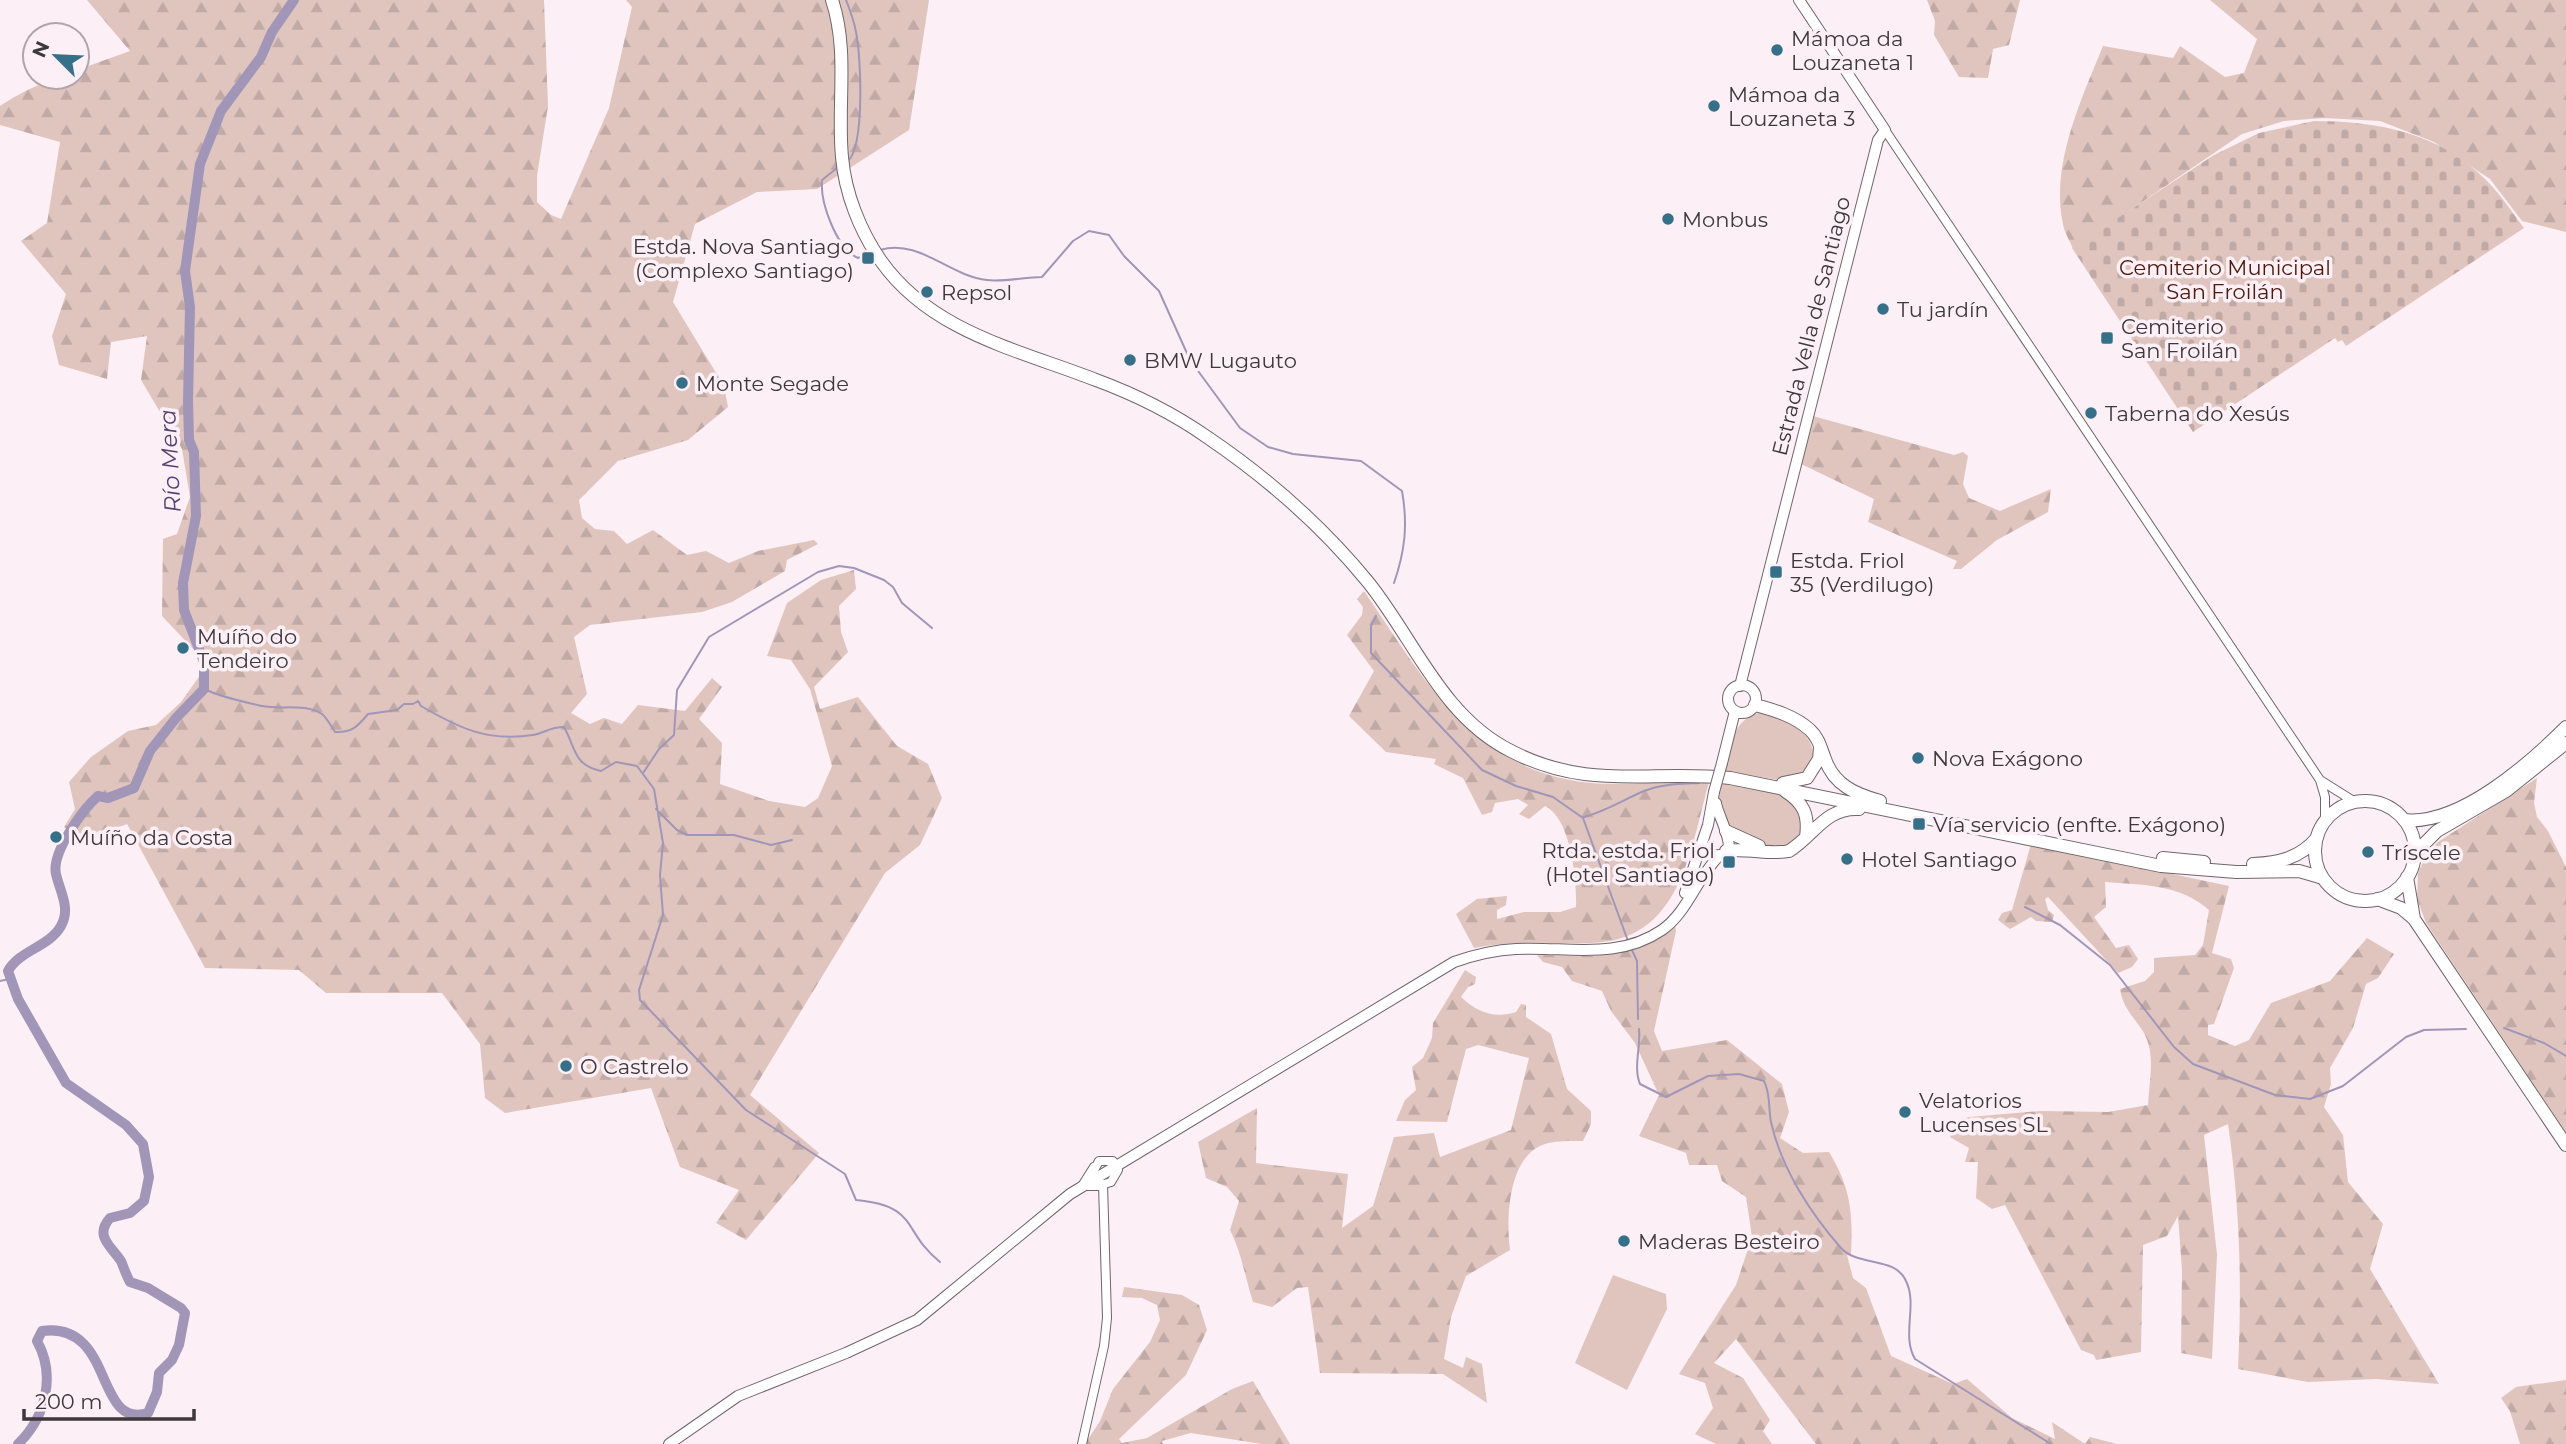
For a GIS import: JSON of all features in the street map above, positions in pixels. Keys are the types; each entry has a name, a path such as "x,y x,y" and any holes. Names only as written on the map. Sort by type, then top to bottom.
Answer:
{"highway":[{"path":"832,0 841,41 844,173 860,227 878,257 905,289 943,319 965,331 1101,382 1175,418 1207,437 1264,479 1321,531 1368,582 1459,711 1508,750 1548,768 1584,776 1616,779 1695,775 1773,785 2161,866 2236,872 2299,871 2323,878"},
{"path":"1755,705 1789,716 1812,731 1831,774 1842,785 1856,794 1905,812"},
{"path":"2404,820 2433,819 2464,805 2523,766 2566,727"},
{"path":"2415,853 2437,831 2506,791 2566,743"},
{"path":"1773,785 1807,778 1819,760 1820,744"},
{"path":"1773,785 1804,807 1808,820 1806,837"},
{"path":"1723,853 1789,850 1819,824 1845,809 1905,812 2196,862 2259,864 2294,858 2307,850 2317,838 2325,821 2338,809 2355,802 2382,804 2404,820 2414,841 2415,853 2407,877 2399,887 2378,899 2362,901 2334,890 2323,878 2315,852 2317,838"},
{"path":"1725,830 1769,850"},
{"path":"2407,877 2409,902 2414,919"},
{"path":"2378,899 2401,908 2414,919 2566,1145"}],"main road":[{"path":"1799,0 1885,130"},
{"name":"Estrada Vella de Santiago","path":"1624,947 1649,933 1674,910 1686,891 1704,838 1735,711 1728,698 1731,691 1741,686 1878,140 1885,130"},
{"path":"1735,711 1745,713 1755,705 1753,690 1741,686"},
{"path":"669,1444 738,1396 846,1353 917,1320 964,1283 1041,1215 1097,1176 1454,962 1476,954 1518,948 1594,951 1624,947 1647,940 1664,929 1681,911 1700,876 1730,842 1717,813 1714,792"},
{"path":"1723,853 1708,853 1704,838 1714,827 1725,830"}],"street":[{"path":"1885,130 2320,780 2325,797 2325,821"},
{"path":"2320,780 2355,802"},
{"path":"1082,1444 1104,1346 1107,1318 1097,1176"}],"green space":[{"path":"87,0 544,0 548,106 537,176 537,202 551,215 561,219 609,108 632,7 626,0 929,0 909,130 817,189 757,192 695,224 673,302 724,386 728,407 688,440 618,461 579,500 582,518 595,529 614,531 627,544 653,530 687,555 706,551 729,563 758,551 814,540 818,544 787,560 785,571 732,602 702,612 590,625 574,637 587,694 571,713 590,724 604,718 622,724 638,705 685,711 712,678 722,687 699,719 722,743 720,784 769,801 805,807 818,798 832,766 810,689 791,660 767,656 787,603 821,580 854,570 856,589 839,606 841,632 848,652 814,687 820,709 858,697 897,746 928,764 942,798 920,845 885,873 750,1095 819,1153 746,1240 716,1223 739,1190 680,1167 651,1088 505,1113 485,1098 480,1044 442,993 326,993 299,970 205,968 127,824 84,841 64,827 75,809 69,782 91,757 128,731 156,725 181,702 201,674 198,654 162,616 163,539 177,534 190,497 182,449 141,380 147,336 111,342 107,379 59,365 52,336 66,294 21,241 47,223 60,142 0,125 0,106 26,91 91,91 91,65 130,51"},
{"path":"1927,0 2020,0 2009,45 1993,49 1988,78 1959,77 1934,35 1935,21"},
{"path":"2210,0 2566,0 2566,232 2522,221 2490,179 2434,142 2380,121 2324,118 2284,121 2242,134 2073,249 2063,224 2060,202 2064,155 2086,87 2103,46 2173,58 2180,46 2225,77 2244,73 2257,39"},
{"name":"Cemiterio Municipal San Froilán","path":"2314,121 2385,127 2429,141 2450,151 2487,181 2524,228 2346,346 2342,340 2338,342 2335,338 2193,432 2072,248 2214,155 2259,133"},
{"path":"1813,416 1954,455 1963,452 1968,456 1963,484 1969,498 2000,511 2051,489 2048,512 1997,540 1961,569 1953,569 1957,561 1868,522 1874,499 1801,464"},
{"path":"1364,591 1431,688 1456,716 1483,740 1514,760 1550,775 1591,783 1709,782 1695,836 1677,887 1663,909 1645,927 1621,938 1591,943 1518,943 1474,948 1456,914 1477,899 1507,896 1506,905 1497,910 1497,919 1524,912 1560,912 1576,907 1571,851 1561,823 1545,806 1529,819 1519,814 1528,805 1518,799 1495,803 1492,812 1482,815 1463,778 1434,764 1436,759 1386,752 1349,716 1374,671 1347,635 1362,615 1363,607 1357,599"},
{"path":"1759,713 1787,722 1808,739 1814,758 1804,776 1779,780 1724,771 1737,728"},
{"path":"2537,778 2534,803 2537,817 2548,831 2566,867 2566,1133 2426,923 2417,899 2418,873 2426,856 2438,842"},
{"path":"1721,784 1763,789 1786,797 1797,809 1800,817 1800,833 1797,839 1790,844 1774,846 1729,828 1718,800"},
{"path":"2031,844 2229,886 2212,953 2231,959 2234,968 2214,1024 2208,1025 2208,1035 2235,1046 2249,1040 2271,1003 2330,981 2367,938 2394,954 2378,978 2366,984 2353,1028 2330,1068 2331,1084 2324,1107 2343,1135 2348,1182 2383,1224 2370,1269 2439,1384 2376,1379 2308,1382 2238,1369 2239,1246 2228,1124 2204,1135 2217,1255 2212,1359 2181,1353 2182,1270 2178,1216 2167,1236 2143,1245 2141,1352 2096,1360 2094,1355 2081,1350 2005,1205 1992,1209 1976,1198 1978,1162 1965,1162 1969,1148 1950,1137 1960,1120 1969,1117 2041,1111 2108,1112 2148,1105 2151,1069 2148,1041 2124,1002 2120,989 2145,981 2154,972 2154,958 2195,955 2203,945 2209,910 2186,895 2160,887 2105,882 2106,907 2094,917 2116,948 2129,945 2138,959 2132,967 2118,973 2048,897 2045,899 2048,910 2054,915 2052,922 2036,921 2031,917 2010,929 1998,920 2002,913 2012,910"},
{"path":"1674,917 1676,931 1654,1031 1662,1051 1727,1040 1782,1084 1789,1112 1780,1138 1803,1153 1829,1152 1836,1165 1849,1201 1851,1254 1847,1255 1853,1278 1866,1288 1891,1356 1953,1384 1967,1379 2012,1418 2055,1439 2052,1422 2085,1444 1816,1444 1736,1339 1714,1363 1743,1378 1770,1420 1763,1431 1772,1444 1716,1444 1695,1434 1713,1408 1705,1383 1679,1374 1736,1285 1752,1237 1746,1197 1722,1181 1717,1165 1689,1165 1686,1153 1639,1136 1659,1095 1635,1043 1611,1011 1602,991 1572,981 1562,967 1543,962 1537,955 1594,956 1621,952"},
{"path":"1465,970 1476,977 1475,984 1468,987 1461,997 1473,1007 1500,1015 1516,1012 1521,1004 1526,1005 1526,1017 1551,1034 1567,1089 1591,1111 1591,1124 1583,1141 1545,1144 1529,1154 1521,1164 1515,1178 1509,1208 1510,1250 1466,1276 1451,1317 1444,1359 1463,1368 1466,1357 1482,1364 1487,1403 1443,1374 1320,1373 1308,1287 1297,1288 1272,1307 1253,1302 1230,1230 1239,1201 1227,1187 1206,1178 1198,1142 1257,1108 1256,1163 1348,1174 1342,1228 1373,1206 1394,1137 1434,1133 1440,1157 1511,1130 1529,1058 1478,1045 1466,1049 1447,1122 1396,1121 1405,1100 1416,1090 1412,1067 1423,1058 1432,1038 1433,1023"},
{"path":"1613,1275 1666,1294 1667,1309 1627,1390 1575,1363"},
{"path":"1124,1287 1182,1295 1199,1305 1207,1330 1186,1375 1119,1439 1122,1443 1147,1438 1232,1389 1253,1381 1290,1444 1262,1444 1191,1433 1162,1441 1163,1444 1085,1444 1100,1421 1113,1389 1150,1342 1160,1320 1157,1305 1142,1298 1122,1297"},
{"path":"2566,1380 2566,1444 2520,1444 2510,1411 2501,1398 2516,1387"},
{"path":"2090,1437 2117,1444 2085,1444"}],"waterway":[{"name":"Río Mera","path":"18,1444 35,1421 45,1395 46,1368 37,1341 42,1331 65,1332 82,1342 119,1406 131,1414 148,1413 157,1392 159,1373 172,1360 179,1345 185,1313 148,1288 130,1282 121,1261 104,1236 105,1224 110,1218 130,1213 144,1201 149,1177 143,1144 126,1125 66,1083 18,999 8,971 20,958 49,939 61,926 65,906 56,865 63,844 77,821 98,796 108,798 134,788 150,751 204,689 204,662 184,610 183,583 196,516 194,452 189,440 190,307 185,271 200,164 221,111 261,57 272,32 294,0"},
{"path":"846,0 856,32 860,79 857,137 848,161"},
{"path":"837,168 822,180 831,224 850,253 858,258 871,253"},
{"path":"880,250 908,249 973,277 1007,280 1042,277 1073,241 1089,231 1109,235 1124,256 1159,291 1190,360 1240,428 1268,447 1293,454 1361,461 1402,491 1404,538 1394,583"},
{"path":"643,773 659,749 674,735 677,690 709,637 818,572 839,566 854,568 884,580 893,587 902,603 932,628"},
{"path":"1376,616 1371,626 1371,653 1482,770 1516,786 1553,797 1583,818 1628,941"},
{"path":"204,689 262,706 315,711 324,716 335,732 354,728 368,714 397,710 404,704 418,701 421,706 448,721 487,735 517,737 564,727 576,755 585,765 601,771 616,762 637,766 654,789 663,843 660,875 663,915 639,990 640,1000 746,1110 845,1174 856,1200 876,1203 900,1214 928,1251 940,1262"},
{"path":"1584,817 1650,789 1699,783"},
{"path":"656,809 677,830 687,835 734,835 771,845 792,840"},
{"path":"2025,907 2060,925 2110,965 2174,1047 2193,1064 2275,1095 2310,1099 2343,1086 2406,1037 2424,1030 2466,1029"},
{"path":"1631,948 1637,961 1638,1019"},
{"path":"0,981 9,979"},
{"path":"2504,1028 2544,1043 2566,1056"},
{"path":"1639,1029 1637,1071 1640,1084 1666,1097 1708,1076 1739,1074 1764,1081 1769,1096 1771,1122 1782,1156 1798,1190 1819,1220 1848,1254 1894,1268 1906,1281 1910,1300 1909,1340 1915,1359 2051,1444"}],"place":[{"name":"Mámoa da Louzaneta 1","path":"1777,50"},
{"name":"Mámoa da Louzaneta 3","path":"1714,106"},
{"name":"Monbus","path":"1668,219"},
{"name":"Estda. Nova Santiago (Complexo Santiago)","path":"868,258"},
{"name":"Repsol","path":"927,292"},
{"name":"Tu jardín","path":"1883,309"},
{"name":"Cemiterio San Froilán","path":"2107,338"},
{"name":"BMW Lugauto","path":"1130,360"},
{"name":"Monte Segade","path":"682,383"},
{"name":"Taberna do Xesús","path":"2091,413"},
{"name":"Estda. Friol 35 (Verdilugo)","path":"1776,572"},
{"name":"Muíño do Tendeiro","path":"183,648"},
{"name":"Nova Exágono","path":"1918,758"},
{"name":"Vía servicio (enfte. Exágono)","path":"1919,824"},
{"name":"Muíño da Costa","path":"56,837"},
{"name":"Tríscele","path":"2368,852"},
{"name":"Hotel Santiago","path":"1847,859"},
{"name":"Rtda. estda. Friol (Hotel Santiago)","path":"1729,862"},
{"name":"O Castrelo","path":"566,1066"},
{"name":"Velatorios Lucenses SL","path":"1905,1112"},
{"name":"Maderas Besteiro","path":"1624,1241"}]}
